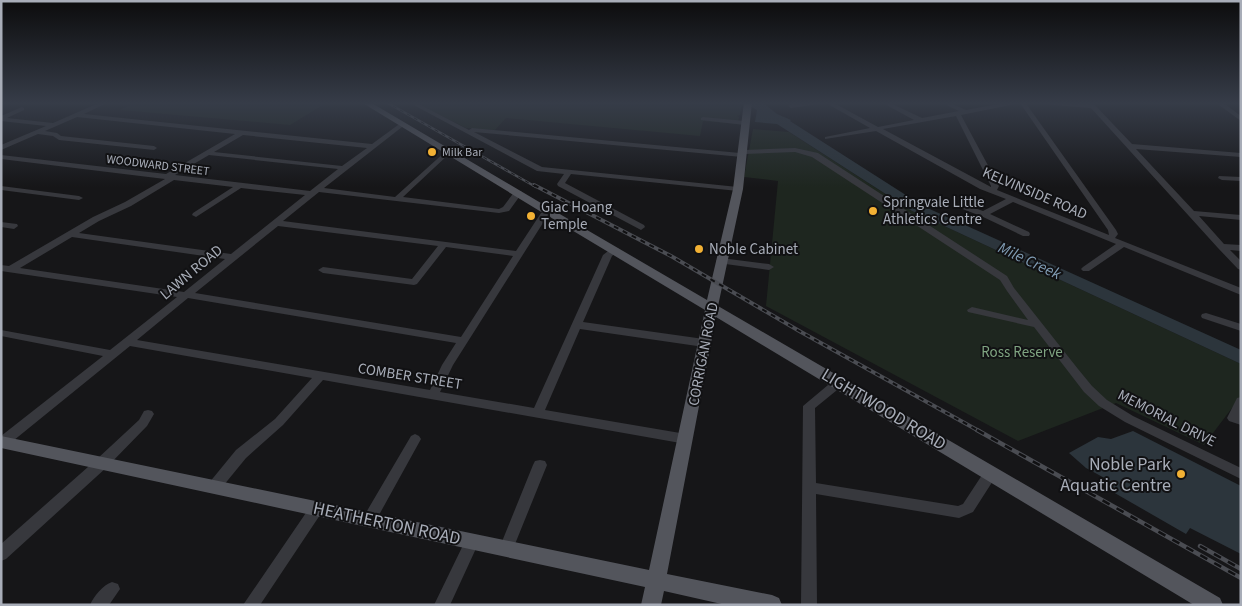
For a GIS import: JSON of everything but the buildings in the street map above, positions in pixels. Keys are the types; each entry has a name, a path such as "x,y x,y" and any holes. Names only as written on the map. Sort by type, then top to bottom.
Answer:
{"main road":[{"name":"LIGHTWOOD ROAD","path":"411,130 518,193 548,214 615,250 1213,605"},
{"name":"CORRIGAN ROAD","path":"651,605 721,261 738,189 744,130"},
{"name":"HEATHERTON ROAD","path":"2,442 772,605"}],"street":[{"path":"1,148 40,130"},
{"path":"214,130 372,146"},
{"name":"LAWN ROAD","path":"2,442 344,168 394,130"},
{"path":"465,130 540,169 738,189"},
{"name":"MEMORIAL DRIVE","path":"467,130 743,153 786,150 809,155 988,270 1010,289 1088,389 1114,411 1241,474"},
{"path":"827,138 869,130"},
{"name":"KELVINSIDE ROAD","path":"878,130 1012,199 1241,292"},
{"path":"968,130 989,187"},
{"path":"1040,130 1114,233 1110,239"},
{"path":"1115,130 1241,268"},
{"path":"36,132 55,134 59,138 154,148"},
{"path":"6,269 96,219 128,204 241,133"},
{"path":"1130,146 1241,155"},
{"path":"397,199 448,152"},
{"path":"207,154 344,168"},
{"name":"WOODWARD STREET","path":"1,157 239,186 397,199 499,211 506,209 518,193"},
{"path":"569,172 562,184 641,227"},
{"path":"1222,178 1241,179"},
{"path":"196,215 239,186"},
{"path":"1,188 78,198"},
{"path":"984,214 1012,199"},
{"path":"960,205 1026,234"},
{"path":"1191,213 1241,218"},
{"path":"433,395 448,365 519,254 548,214"},
{"path":"276,223 519,254"},
{"path":"1,224 14,226"},
{"path":"1097,234 1107,230 1108,226"},
{"path":"71,234 234,256"},
{"path":"323,270 414,282 444,244"},
{"path":"1086,269 1123,244"},
{"path":"1222,246 1241,248"},
{"path":"538,412 608,255 615,250"},
{"path":"721,261 769,267"},
{"path":"6,269 187,295 464,341"},
{"path":"972,310 1038,325"},
{"path":"1206,316 1241,328"},
{"path":"578,325 704,343"},
{"path":"1,333 114,354"},
{"name":"COMBER STREET","path":"129,342 686,439"},
{"path":"214,487 242,454 279,422 320,376"},
{"path":"809,605 809,406 838,382"},
{"path":"1237,419 1241,401"},
{"path":"1,554 102,463 143,423 148,414"},
{"path":"369,520 415,439"},
{"path":"506,549 540,465"},
{"path":"809,487 959,512 968,508 991,473"},
{"path":"251,605 317,508"},
{"path":"442,605 472,542"},
{"path":"98,605 112,589"}],"green space":[{"path":"638,130 701,130 700,136"},
{"name":"Ross Reserve","path":"753,130 789,132 912,211 1241,364 1241,396 1204,445 1116,403 1018,441 766,306 778,181 744,177"}],"water":[{"name":"Mile Creek","path":"787,130 805,130 923,206 1241,350 1241,364 912,211"},
{"path":"1133,431 1241,486 1241,554 1190,528 1186,534 1106,488 1110,481 1086,468 1069,453 1098,437 1111,439"}],"railway":[{"path":"436,130 536,187"},
{"path":"534,185 671,256 801,332 979,431"},
{"path":"977,430 1241,578"},
{"path":"1200,546 1241,569"}],"place":[{"name":"Milk Bar","path":"432,152"},
{"name":"Springvale Little Athletics Centre","path":"873,211"},
{"name":"Giac Hoang Temple","path":"531,216"},
{"name":"Noble Cabinet","path":"699,249"},
{"name":"Noble Park Aquatic Centre","path":"1181,474"}]}
